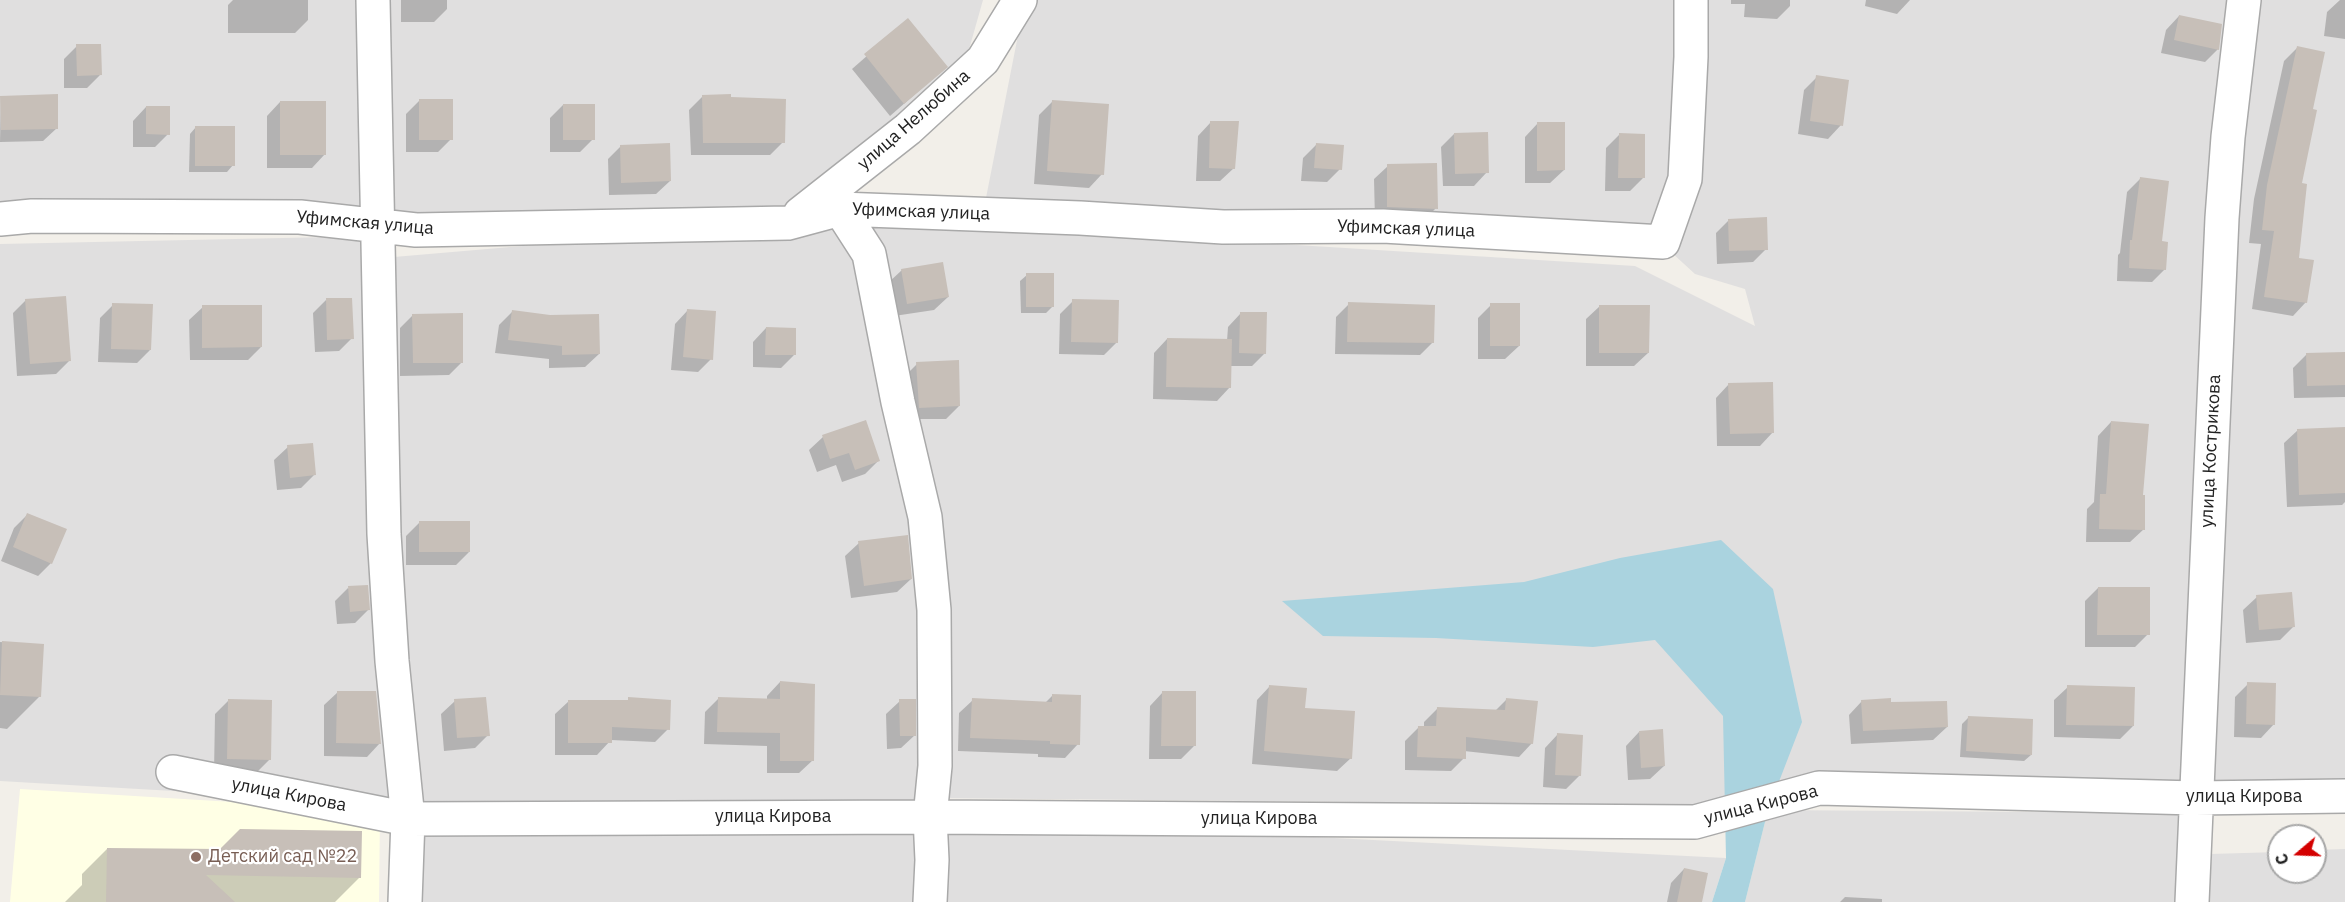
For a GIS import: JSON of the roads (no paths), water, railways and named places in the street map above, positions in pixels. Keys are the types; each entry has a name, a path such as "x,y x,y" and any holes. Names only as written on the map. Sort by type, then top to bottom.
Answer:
{"street":[{"path":"373,0 384,534 392,661 408,819 405,902"},
{"name":"улица Нелюбина","path":"788,223 908,129 983,60 1020,0"},
{"name":"Уфимская улица","path":"0,219 32,216 300,217 416,230 788,223 840,209 1080,218 1223,227 1383,226 1663,242 1685,179 1691,57 1691,0"},
{"name":"улица Кострикова","path":"2192,902 2222,218 2228,137 2244,0"},
{"path":"840,209 869,254 898,402 925,517 934,610 935,766 930,817 932,860 930,902"},
{"name":"улица Кирова","path":"173,772 408,819 930,817 1695,822 1819,788 2195,798 2345,796"}],"water":[{"path":"1721,540 1773,589 1802,722 1768,810 1745,902 1712,902 1726,858 1723,716 1655,640 1593,647 1436,638 1323,636 1282,601 1524,582 1620,558"}],"place":[{"name":"Детский сад №22","path":"196,857"}]}
